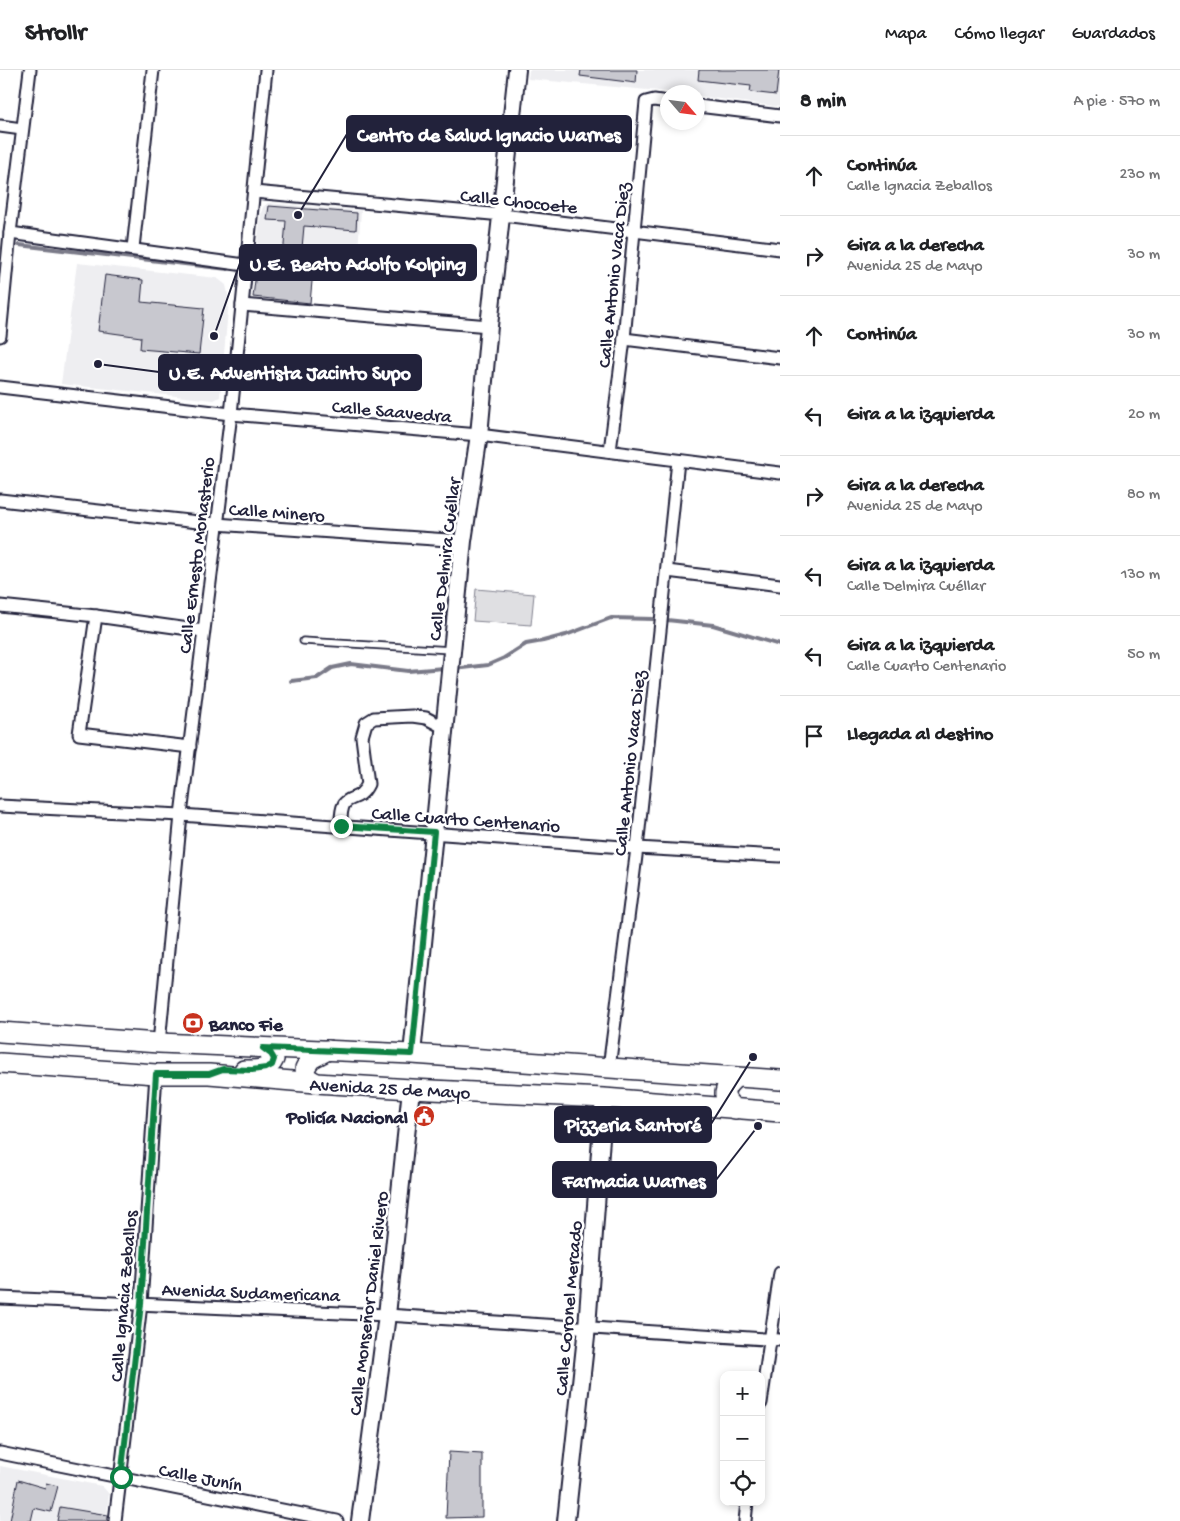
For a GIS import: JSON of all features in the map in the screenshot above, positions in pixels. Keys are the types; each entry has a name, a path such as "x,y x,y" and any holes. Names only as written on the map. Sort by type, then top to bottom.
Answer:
{"main road":[{"name":"Calle Delmira Cuéllar","path":"412,1054 463,541 479,436 488,326 518,70"},
{"name":"Avenida 25 de Mayo","path":"0,1032 159,1043 412,1054 780,1080"},
{"path":"209,1074 223,1069 252,1070 266,1068 272,1065 274,1059 263,1048"},
{"path":"316,1083 306,1077 305,1068 311,1059 328,1050"},
{"name":"Avenida 25 de Mayo","path":"0,1063 156,1074 209,1074 411,1089 604,1098 780,1112"},
{"path":"689,1105 700,1101 705,1093 704,1083 698,1074"},
{"path":"735,1109 724,1097 730,1082 736,1077"},
{"name":"Calle Monseñor Daniel Rivero","path":"360,1521 387,1315 411,1089"},
{"name":"Calle Coronel Mercado","path":"566,1521 586,1327 604,1098"}],"street":[{"path":"0,336 4,253 10,233 30,70"},
{"path":"134,248 153,70"},
{"name":"Calle Ernesto Monasterio","path":"159,1043 181,815 231,414 266,70"},
{"name":"Calle Antonio Vaca Diez","path":"610,451 624,339 646,102 660,101"},
{"path":"705,107 780,116"},
{"path":"0,126 22,129"},
{"name":"Calle Chocoete","path":"254,192 502,215 780,249"},
{"path":"10,233 245,264"},
{"path":"242,305 488,326"},
{"path":"624,339 780,358"},
{"name":"Calle Saavedra","path":"0,386 231,414 479,436 780,473"},
{"name":"Calle Antonio Vaca Diez","path":"609,1068 636,848 678,461"},
{"name":"Calle Minero","path":"0,500 216,524 463,541"},
{"path":"667,571 780,585"},
{"path":"0,606 96,616 203,631"},
{"path":"96,616 79,734 190,747"},
{"path":"341,826 340,812 343,804 347,799 355,798 365,791 368,784 362,737 366,723 374,718 412,716 426,718 445,728"},
{"name":"Calle Cuarto Centenario","path":"0,806 181,815 636,848 780,856"},
{"name":"Calle Ignacia Zeballos","path":"115,1521 141,1304 156,1074"},
{"path":"765,1385 775,1340 780,1273"},
{"name":"Avenida Sudamericana","path":"0,1298 387,1315 775,1340"},
{"name":"Calle Junín","path":"0,1454 337,1521"},
{"path":"745,1521 747,1506"}],"lane":[{"path":"303,641 453,650"}],"shaded area":[{"path":"529,70 780,70 780,107 705,97 705,85 660,85 660,91 528,79"},
{"path":"268,203 361,211 357,262 256,252 261,213 263,207"},
{"path":"77,263 217,278 226,285 229,300 220,397 214,400 61,384"},
{"path":"476,589 534,594 531,625 473,621"},
{"path":"0,1466 102,1486 109,1494 106,1521 0,1521"}],"building":[{"path":"581,70 637,70 636,83 580,76"},
{"path":"699,70 779,70 776,95 750,92 751,86 698,80"},
{"path":"269,206 357,213 356,230 304,226 301,259 314,260 310,303 253,297 258,255 283,257 286,221 267,220"},
{"path":"105,275 143,280 141,302 204,308 199,354 140,349 141,337 98,331"},
{"path":"449,1452 482,1454 482,1517 446,1518"},
{"path":"18,1480 45,1488 46,1483 58,1486 51,1512 34,1508 31,1521 10,1521"},
{"path":"60,1507 108,1515 108,1521 57,1521"}],"waterway":[{"path":"19,245 228,269"},
{"path":"462,668 488,665 504,658 526,644 566,635 611,618 653,619"},
{"path":"667,620 713,625 780,645"},
{"path":"291,681 317,678 332,668 351,664 408,671 444,668"}],"place":[{"name":"Centro de Salud Ignacio Warnes","path":"298,215"},
{"name":"U.E. Beato Adolfo Kolping","path":"214,336"},
{"name":"U.E. Adventista Jacinto Supo","path":"98,364"},
{"name":"Banco Fie","path":"193,1023"},
{"name":"Pizzeria Santoré","path":"753,1057"},
{"name":"Policía Nacional","path":"424,1116"},
{"name":"Farmacia Warnes","path":"758,1126"}],"route":[{"path":"121,1477 141,1304 156,1074 209,1074 223,1069 252,1070 266,1068 272,1065 274,1059 263,1048 412,1054 434,832 341,826"}]}
